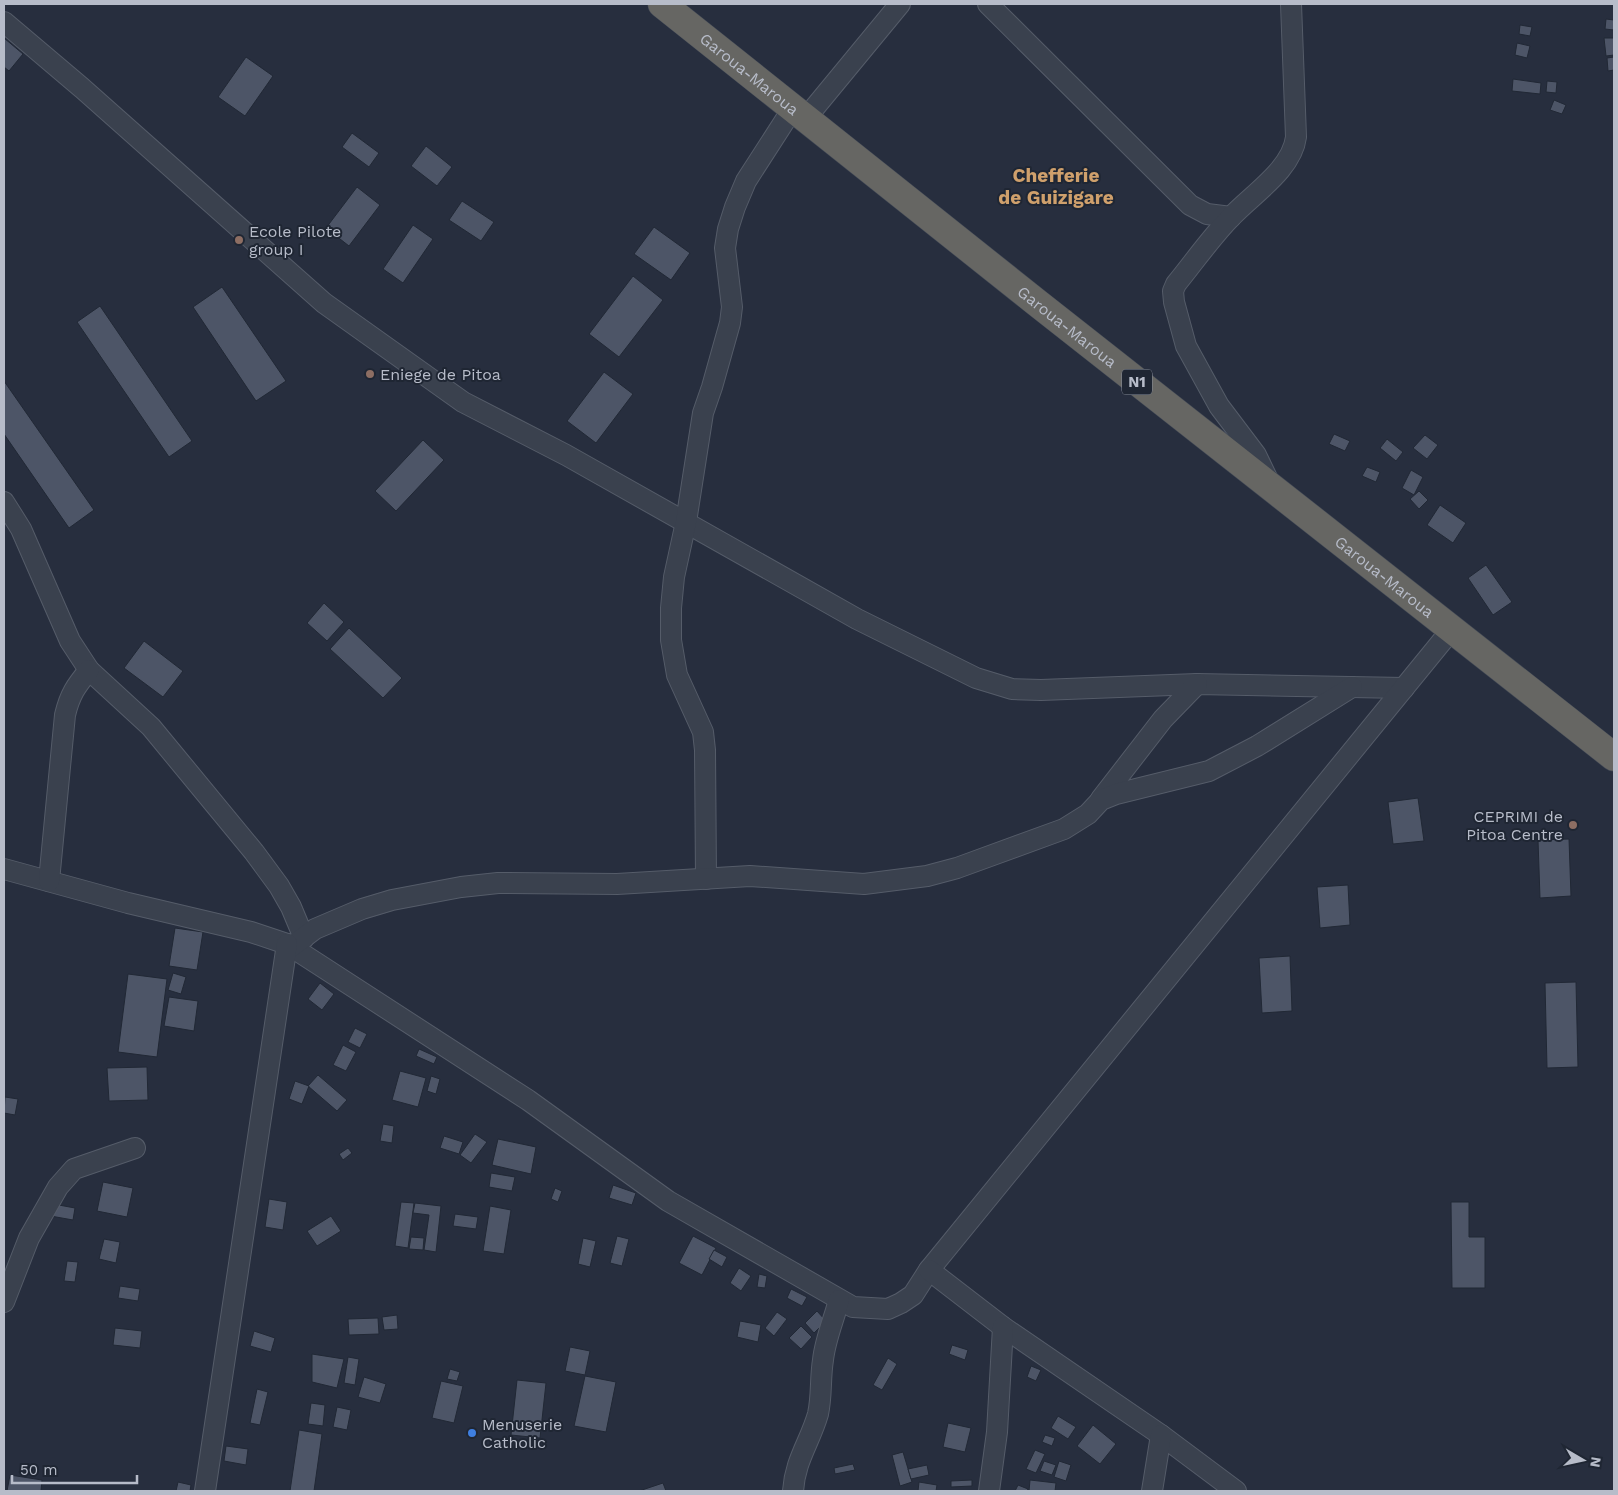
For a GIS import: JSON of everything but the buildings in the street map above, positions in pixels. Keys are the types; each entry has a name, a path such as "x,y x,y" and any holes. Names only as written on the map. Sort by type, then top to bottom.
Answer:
{"highway":[{"name":"Garoua-Maroua","path":"662,4 1614,758"}],"street":[{"path":"706,878 703,732 677,675 671,640 674,577 686,522 703,413 730,323 732,307 725,248 728,229 734,207 746,181 799,113 900,4"},
{"path":"988,4 1190,205 1207,214 1231,217"},
{"path":"1272,487 1256,455 1219,406 1186,346 1174,302 1173,291 1176,284 1231,217 1287,163 1295,147 1291,4"},
{"path":"4,22 82,88 324,303 463,402 566,454 857,619 976,678 1012,689 1041,690 1198,684 1404,688"},
{"path":"4,502 21,529 70,641 89,670 151,728 254,852 279,886 291,907 294,943 205,1491"},
{"path":"4,869 128,903 294,943 528,1100 668,1200 853,1307 888,1309 913,1295 928,1270 1452,629"},
{"path":"49,882 65,715 69,698 76,685 89,670"},
{"path":"294,943 315,930 362,909 392,900 461,887 498,883 617,884 750,876 864,884 927,876 957,868 1064,829 1088,814 1101,800 1163,719 1198,684"},
{"path":"1101,800 1141,786 1209,770 1257,746 1352,687"},
{"path":"4,1302 29,1238 58,1187 74,1169 135,1148"},
{"path":"928,1270 1003,1327 1161,1435 1236,1491"},
{"path":"793,1491 794,1478 800,1457 819,1410 823,1359 839,1300"},
{"path":"989,1491 997,1432 1003,1327"},
{"path":"1152,1491 1161,1435"}],"place":[{"name":"Ecole Pilote group I","path":"239,240"},
{"name":"Eniege de Pitoa","path":"370,374"},
{"name":"CEPRIMI de Pitoa Centre","path":"1573,825"},
{"name":"Menuserie Catholic","path":"472,1433"}],"district":[{"name":"Chefferie de Guizigare","path":"1056,186"}]}
